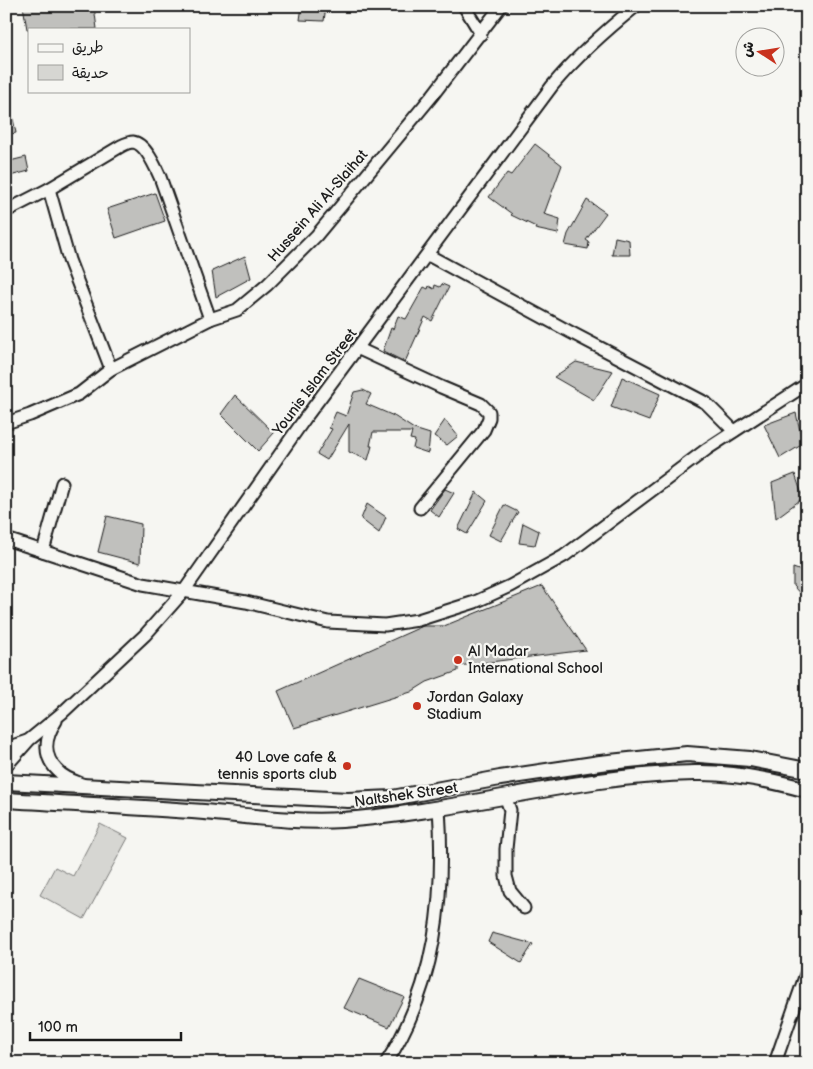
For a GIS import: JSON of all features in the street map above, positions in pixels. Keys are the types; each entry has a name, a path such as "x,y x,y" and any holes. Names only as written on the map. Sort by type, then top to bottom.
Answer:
{"main road":[{"name":"Naltshek Street","path":"6,782 348,800 392,798 500,778 600,763 688,754 750,759 807,770"},
{"name":"Naltshek Street","path":"6,800 155,808 315,820 370,818 612,780 696,773 747,778 807,790"}],"street":[{"path":"464,6 480,34"},
{"name":"Hussein Ali Al-Slaihat","path":"7,419 30,415 79,394 111,369 210,319 237,310 267,285 299,254 432,96 501,6"},
{"name":"Younis Islam Street","path":"6,766 29,740 62,713 145,634 184,591 270,468 562,75 603,33 636,6"},
{"path":"7,208 49,190 121,146 135,142 142,146 158,173 210,319"},
{"path":"49,190 69,260 111,369"},
{"path":"428,255 706,403 734,432"},
{"path":"359,348 481,404 488,412 489,418 484,430 420,508"},
{"path":"6,539 143,584 238,600 328,622 385,625 426,618 475,602 510,586 564,556 707,449 807,384"},
{"path":"43,551 62,484"},
{"path":"62,713 48,737 47,754 58,772 85,786"},
{"path":"6,748 29,740"},
{"path":"505,796 510,810 506,849 506,876 510,891 524,908"},
{"path":"386,1063 412,1016 430,961 436,931 441,846 439,807"},
{"path":"775,1063 807,971"}],"green space":[{"path":"100,824 128,838 84,919 40,895 55,867 73,876"}],"building":[{"path":"23,6 94,6 97,28 27,29"},
{"path":"302,6 326,6 324,21 300,20"},
{"path":"6,105 10,105 16,133 6,135"},
{"path":"535,144 562,165 544,214 560,219 558,234 535,229 536,227 511,215 489,197 507,173 511,175"},
{"path":"26,157 29,171 6,177 6,162"},
{"path":"155,193 165,221 116,238 107,209"},
{"path":"587,200 606,213 586,240 589,242 588,249 565,245 568,234"},
{"path":"615,237 629,240 630,255 612,255"},
{"path":"245,256 251,278 216,297 212,271"},
{"path":"442,284 449,287 432,321 425,317 405,362 383,351 391,328 393,329 398,316 406,319 424,287 428,289 429,286 434,289 435,285 440,287"},
{"path":"576,362 613,371 594,400 554,377"},
{"path":"622,377 660,394 649,421 611,407"},
{"path":"363,390 371,394 366,404 394,416 414,429 430,434 428,453 413,448 415,440 410,439 412,432 373,432 368,460 349,452 349,424 327,460 317,454 332,429 329,428 336,412 346,416 354,392"},
{"path":"235,395 274,433 258,451 221,414"},
{"path":"796,413 803,444 780,458 764,425"},
{"path":"445,420 458,436 447,445 434,436"},
{"path":"795,474 803,498 776,518 772,483"},
{"path":"445,489 454,493 439,517 430,510"},
{"path":"476,492 487,501 467,534 458,529"},
{"path":"367,504 386,517 379,533 361,519"},
{"path":"504,505 518,512 501,541 489,535"},
{"path":"107,516 141,524 140,563 98,552"},
{"path":"523,523 539,531 535,545 519,543"},
{"path":"793,568 807,573 807,601 793,586"},
{"path":"542,586 586,650 458,666 458,671 427,682 411,692 294,728 278,691 423,626 444,626"},
{"path":"492,933 533,944 521,963 488,942"},
{"path":"359,979 404,997 389,1027 344,1008"}],"place":[{"name":"Al Madar International School","path":"458,660"},
{"name":"Jordan Galaxy Stadium","path":"417,706"},
{"name":"40 Love cafe & tennis sports club","path":"347,766"}]}
